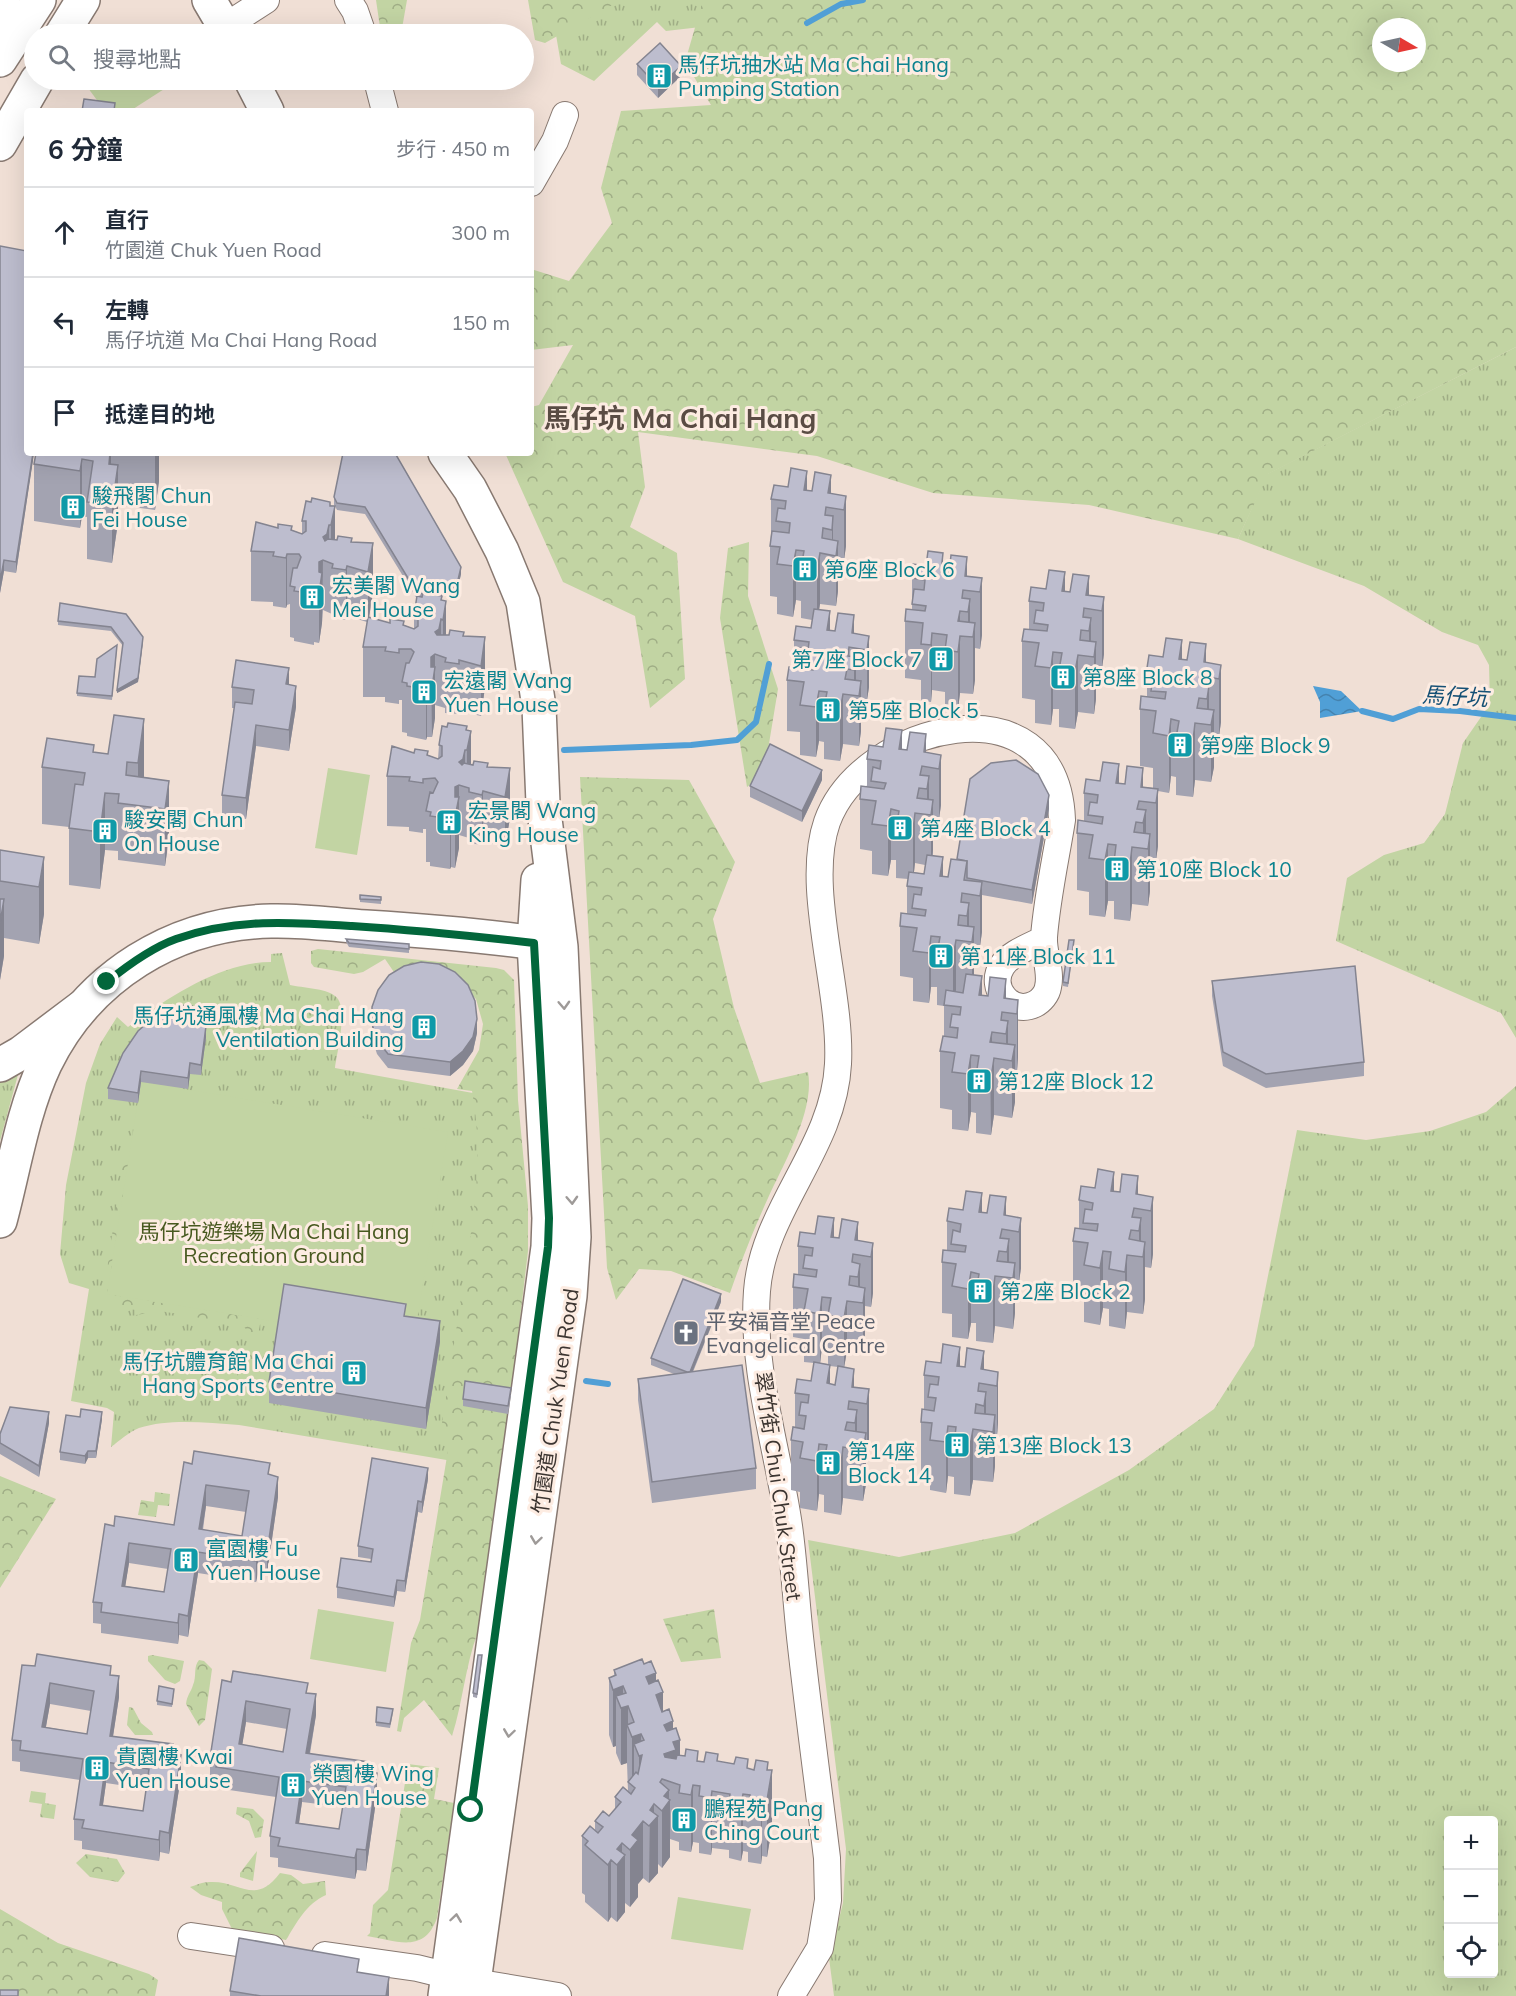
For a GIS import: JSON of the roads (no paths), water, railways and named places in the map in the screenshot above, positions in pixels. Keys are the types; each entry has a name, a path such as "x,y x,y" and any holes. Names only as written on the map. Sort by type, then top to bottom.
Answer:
{"main road":[{"path":"0,20 3,0"},
{"path":"0,60 39,0"},
{"path":"68,24 83,0"},
{"path":"0,144 31,90"},
{"path":"256,90 265,108"},
{"name":"竹園道 Chuk Yuen Road","path":"448,456 476,500 502,551 523,602 539,707 548,945 548,1247 459,1987"},
{"path":"0,1065 21,1053 82,1007 107,982 150,951 185,936 243,924 299,922 548,945"},
{"path":"0,1221 36,1086 57,1043 82,1007"}],"street":[{"path":"221,20 266,0"},
{"path":"348,0 356,11 360,24"},
{"path":"380,90 384,108"},
{"path":"534,178 555,141 565,115"},
{"name":"翠竹街 Chui Chuk Street","path":"791,1996 820,1948 828,1900 827,1858 790,1534 757,1335 756,1294 760,1259 818,1142 835,1087 838,1026 819,864 828,821 841,795 861,773 884,756 916,741 954,730 984,728 1011,733 1032,748 1047,763 1062,800 1062,820 1044,939"},
{"path":"191,1936 417,1968 459,1987 558,1996"}],"water":[{"path":"1313,686 1341,691 1362,711 1320,718 1320,702"}],"waterway":[{"path":"807,23 841,4 863,0"},
{"path":"564,750 691,745 737,740 756,722 769,664"},
{"name":"馬仔坑","path":"1362,711 1393,719 1419,709 1516,718"},
{"path":"586,1381 608,1384"}],"place":[{"name":"馬仔坑抽水站 Ma Chai Hang Pumping Station","path":"659,76"},
{"name":"駿飛閣 Chun Fei House","path":"73,507"},
{"name":"第6座 Block 6","path":"805,569"},
{"name":"宏美閣 Wang Mei House","path":"312,597"},
{"name":"第7座 Block 7","path":"941,659"},
{"name":"第8座 Block 8","path":"1063,677"},
{"name":"宏遠閣 Wang Yuen House","path":"424,692"},
{"name":"第5座 Block 5","path":"828,710"},
{"name":"第9座 Block 9","path":"1180,745"},
{"name":"宏景閣 Wang King House","path":"449,822"},
{"name":"第4座 Block 4","path":"900,828"},
{"name":"駿安閣 Chun On House","path":"105,831"},
{"name":"第10座 Block 10","path":"1117,869"},
{"name":"第11座 Block 11","path":"941,956"},
{"name":"馬仔坑通風樓 Ma Chai Hang Ventilation Building","path":"424,1027"},
{"name":"第12座 Block 12","path":"979,1081"},
{"name":"第2座 Block 2","path":"980,1291"},
{"name":"平安福音堂 Peace Evangelical Centre","path":"686,1333"},
{"name":"馬仔坑體育館 Ma Chai Hang Sports Centre","path":"354,1373"},
{"name":"第13座 Block 13","path":"957,1445"},
{"name":"第14座 Block 14","path":"828,1463"},
{"name":"富園樓 Fu Yuen House","path":"186,1560"},
{"name":"貴園樓 Kwai Yuen House","path":"97,1768"},
{"name":"榮園樓 Wing Yuen House","path":"293,1785"},
{"name":"鵬程苑 Pang Ching Court","path":"684,1820"}],"district":[{"name":"馬仔坑 Ma Chai Hang","path":"680,418"}],"park label":[{"name":"馬仔坑遊樂場 Ma Chai Hang Recreation Ground","path":"274,1243"}]}
